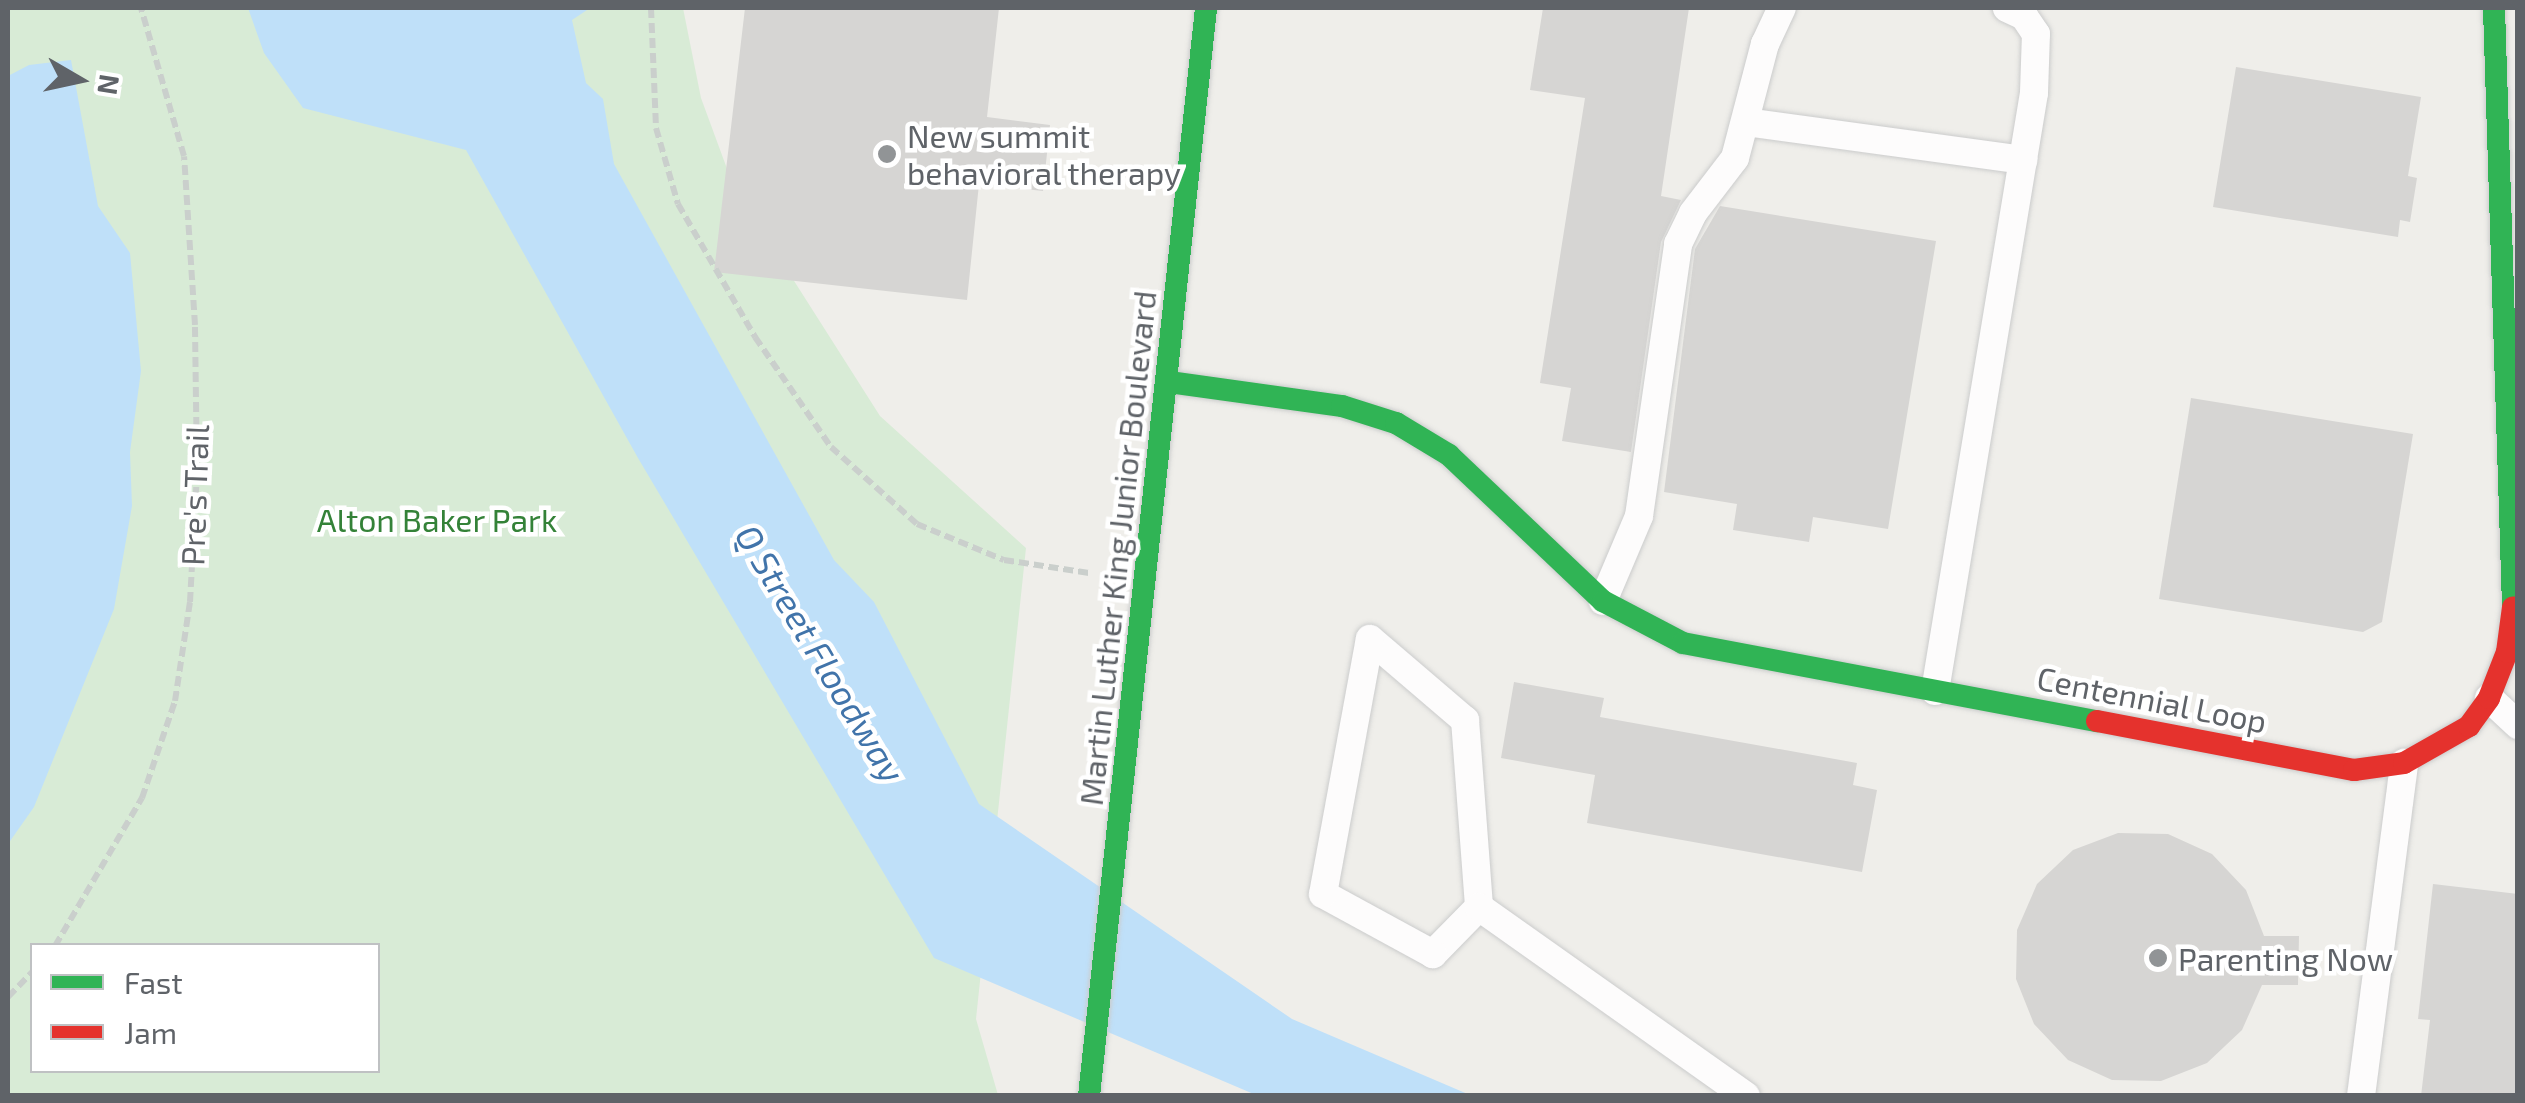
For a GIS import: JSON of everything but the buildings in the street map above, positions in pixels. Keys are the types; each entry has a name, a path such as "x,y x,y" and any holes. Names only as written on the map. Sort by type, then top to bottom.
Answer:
{"street":[{"name":"Martin Luther King Junior Boulevard","path":"1089,1096 1144,581 1170,382 1206,8"},
{"name":"Centennial Loop","path":"1170,382 1342,406 1396,422 1449,454 1603,602 1683,643 2354,770 2404,763 2448,742 2469,726 2489,698 2508,652 2514,600 2515,521 2494,8"}],"lane":[{"path":"1603,602 1639,516 1678,244 1693,213 1735,158 1765,44 1782,8"},
{"path":"1934,691 2034,93 2036,34 2024,16 2007,8"},
{"path":"1746,122 2023,160"},
{"path":"1370,638 1465,720 1479,907 1433,954 1323,894 1370,638"},
{"path":"2489,698 2518,726"},
{"path":"2361,1096 2404,763"},
{"path":"1479,907 1746,1096"}],"path":[{"name":"Pre's Trail","path":"57,943 142,798 175,701 190,602 197,472 195,325 184,156 141,8"},
{"path":"652,8 656,128 678,204 756,337 830,447 917,524 1004,560 1144,581"},
{"path":"8,997 30,974"}],"green space":[{"name":"Alton Baker Park","path":"8,8 683,8 701,98 733,185 880,416 1026,548 976,1019 998,1095 8,1095"}],"water":[{"name":"Q Street Floodway","path":"248,8 590,8 572,20 586,83 603,99 614,164 834,560 874,602 979,804 1292,1019 1470,1095 1256,1095 934,958 638,458 466,150 303,108 264,53"},
{"path":"71,60 98,206 130,253 141,371 130,452 132,506 114,609 34,807 8,844 8,76 29,65"}],"traffic: fast":[{"path":"1089,1096 1206,8"},
{"path":"2494,8 2513,607"},
{"path":"1169,382 1342,406 1396,423 1449,455 1603,601 1683,643 2097,721"}],"traffic: jam":[{"path":"2097,721 2354,770 2404,763 2469,726 2489,698 2507,652 2513,607"}],"place":[{"name":"New summit behavioral therapy","path":"887,154"},
{"name":"Parenting Now","path":"2158,958"}]}
